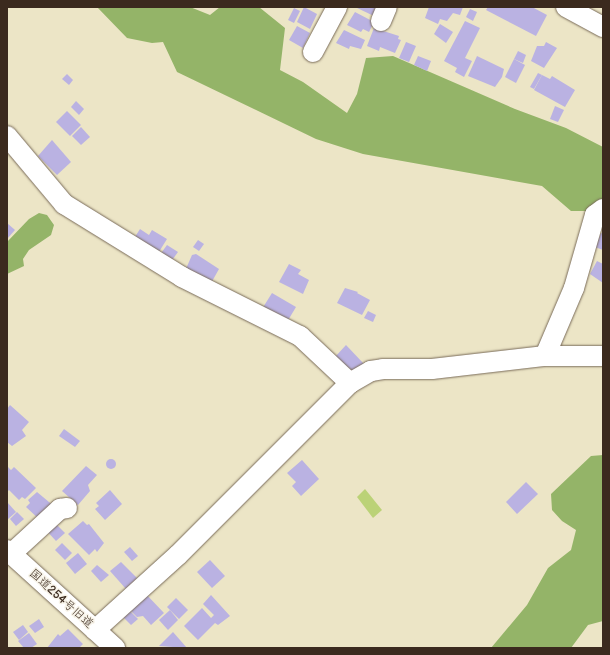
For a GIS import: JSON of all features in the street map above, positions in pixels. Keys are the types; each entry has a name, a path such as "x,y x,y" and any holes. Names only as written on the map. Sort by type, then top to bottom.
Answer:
{"street":[{"path":"313,52 337,7"},
{"path":"566,7 603,27"},
{"path":"7,136 64,204 182,277 300,336 350,383"},
{"path":"545,356 574,288 595,215 603,209"},
{"path":"95,630 184,550 350,383 371,371 383,369 432,369 545,356 603,356"},
{"path":"8,551 60,509 67,508"},
{"name":"国道254号旧道","path":"8,551 115,648"}],"green space":[{"path":"97,7 190,7 210,15 220,7 259,7 285,28 280,70 303,82 347,113 357,94 366,58 393,56 515,109 566,128 603,147 603,216 588,211 571,211 542,186 363,154 316,139 177,72 163,42 152,43 127,38"},
{"path":"39,213 47,215 54,225 51,235 29,250 23,259 24,266 7,274 7,242 29,219"},
{"path":"603,455 603,621 588,625 571,648 491,648 527,605 548,568 571,550 576,530 562,521 552,510 551,494 591,456"},
{"path":"365,489 382,510 373,518 357,497"}],"building":[{"path":"304,7 317,14 310,29 297,22"},
{"path":"355,7 381,7 376,17"},
{"path":"429,7 463,7 460,15 453,13 447,21 440,19 438,24 425,18"},
{"path":"488,7 532,7 547,15 536,36 486,10"},
{"path":"294,8 300,11 294,23 288,20"},
{"path":"470,9 477,12 473,21 466,17"},
{"path":"355,12 374,22 369,32 363,29 361,32 347,25"},
{"path":"465,21 480,28 465,58 472,61 464,77 455,72 457,68 444,61"},
{"path":"440,24 453,32 446,43 434,34"},
{"path":"297,26 310,33 303,48 289,40"},
{"path":"374,28 399,36 398,39 401,40 395,53 380,47 379,51 367,46"},
{"path":"344,30 365,40 361,49 350,46 349,49 336,43"},
{"path":"406,42 416,46 409,62 399,58"},
{"path":"546,42 557,48 544,68 531,61 537,46 544,46"},
{"path":"518,51 526,55 523,63 514,59"},
{"path":"418,56 431,61 427,71 414,65"},
{"path":"477,56 504,69 502,77 495,87 468,76"},
{"path":"514,59 525,65 516,83 505,77"},
{"path":"538,73 542,75 534,89 530,87"},
{"path":"67,74 73,80 69,85 62,79"},
{"path":"542,75 550,79 552,76 575,90 565,107 534,90"},
{"path":"76,101 84,109 79,115 71,107"},
{"path":"555,106 564,110 558,122 550,119"},
{"path":"67,111 81,125 70,136 56,122"},
{"path":"81,127 90,137 81,145 72,136"},
{"path":"52,140 71,162 57,175 38,156"},
{"path":"7,223 15,230 7,239"},
{"path":"140,229 149,235 152,230 167,239 157,255 133,240"},
{"path":"601,233 603,234 603,250 595,247"},
{"path":"198,240 204,244 199,251 193,247"},
{"path":"167,245 178,252 170,263 159,256"},
{"path":"196,254 219,269 210,285 185,271 192,255"},
{"path":"597,261 603,264 603,283 590,274"},
{"path":"289,264 301,270 298,274 309,280 303,294 279,282"},
{"path":"345,288 358,292 357,293 370,300 362,315 337,303"},
{"path":"272,293 296,307 287,322 262,309"},
{"path":"368,311 376,315 373,322 364,318"},
{"path":"346,345 364,364 356,374 335,357"},
{"path":"10,405 29,422 22,430 26,436 12,446 7,442 7,409"},
{"path":"64,429 80,441 75,447 59,436"},
{"path":"109,459 113,459 115,460 115,468 109,469 106,466 106,462"},
{"path":"302,460 319,479 301,496 292,486 296,482 287,473"},
{"path":"86,466 97,475 88,485 90,491 78,505 62,491"},
{"path":"8,467 11,470 14,467 36,488 25,499 22,497 19,500 9,490 7,492"},
{"path":"526,482 538,494 517,514 506,502"},
{"path":"110,490 122,504 105,520 95,509 99,506 96,503"},
{"path":"37,492 55,507 40,520 26,507 30,503 28,500"},
{"path":"7,502 16,512 7,520"},
{"path":"17,512 24,519 16,526 10,519"},
{"path":"53,521 65,533 56,541 45,529"},
{"path":"83,521 87,525 89,524 104,543 97,552 95,549 89,555 68,534"},
{"path":"62,543 72,553 65,560 55,550"},
{"path":"130,547 138,556 132,561 124,552"},
{"path":"78,553 87,564 75,574 66,563"},
{"path":"210,560 225,576 212,588 197,572"},
{"path":"121,562 137,578 126,589 110,571"},
{"path":"97,565 109,575 101,582 91,571"},
{"path":"144,592 164,613 151,625 143,616 137,617 130,610"},
{"path":"211,595 230,616 218,625 215,623 198,640 184,626 202,608 211,618 214,615 203,604"},
{"path":"176,598 188,610 179,619 167,607"},
{"path":"129,610 138,619 131,625 122,616"},
{"path":"170,610 178,620 168,630 159,620"},
{"path":"39,619 44,627 35,633 29,626"},
{"path":"23,625 28,632 19,640 13,632"},
{"path":"68,629 83,644 79,648 47,648 58,634 60,636"},
{"path":"173,632 187,648 159,646"},
{"path":"29,633 37,644 31,648 24,648 18,641"}]}
